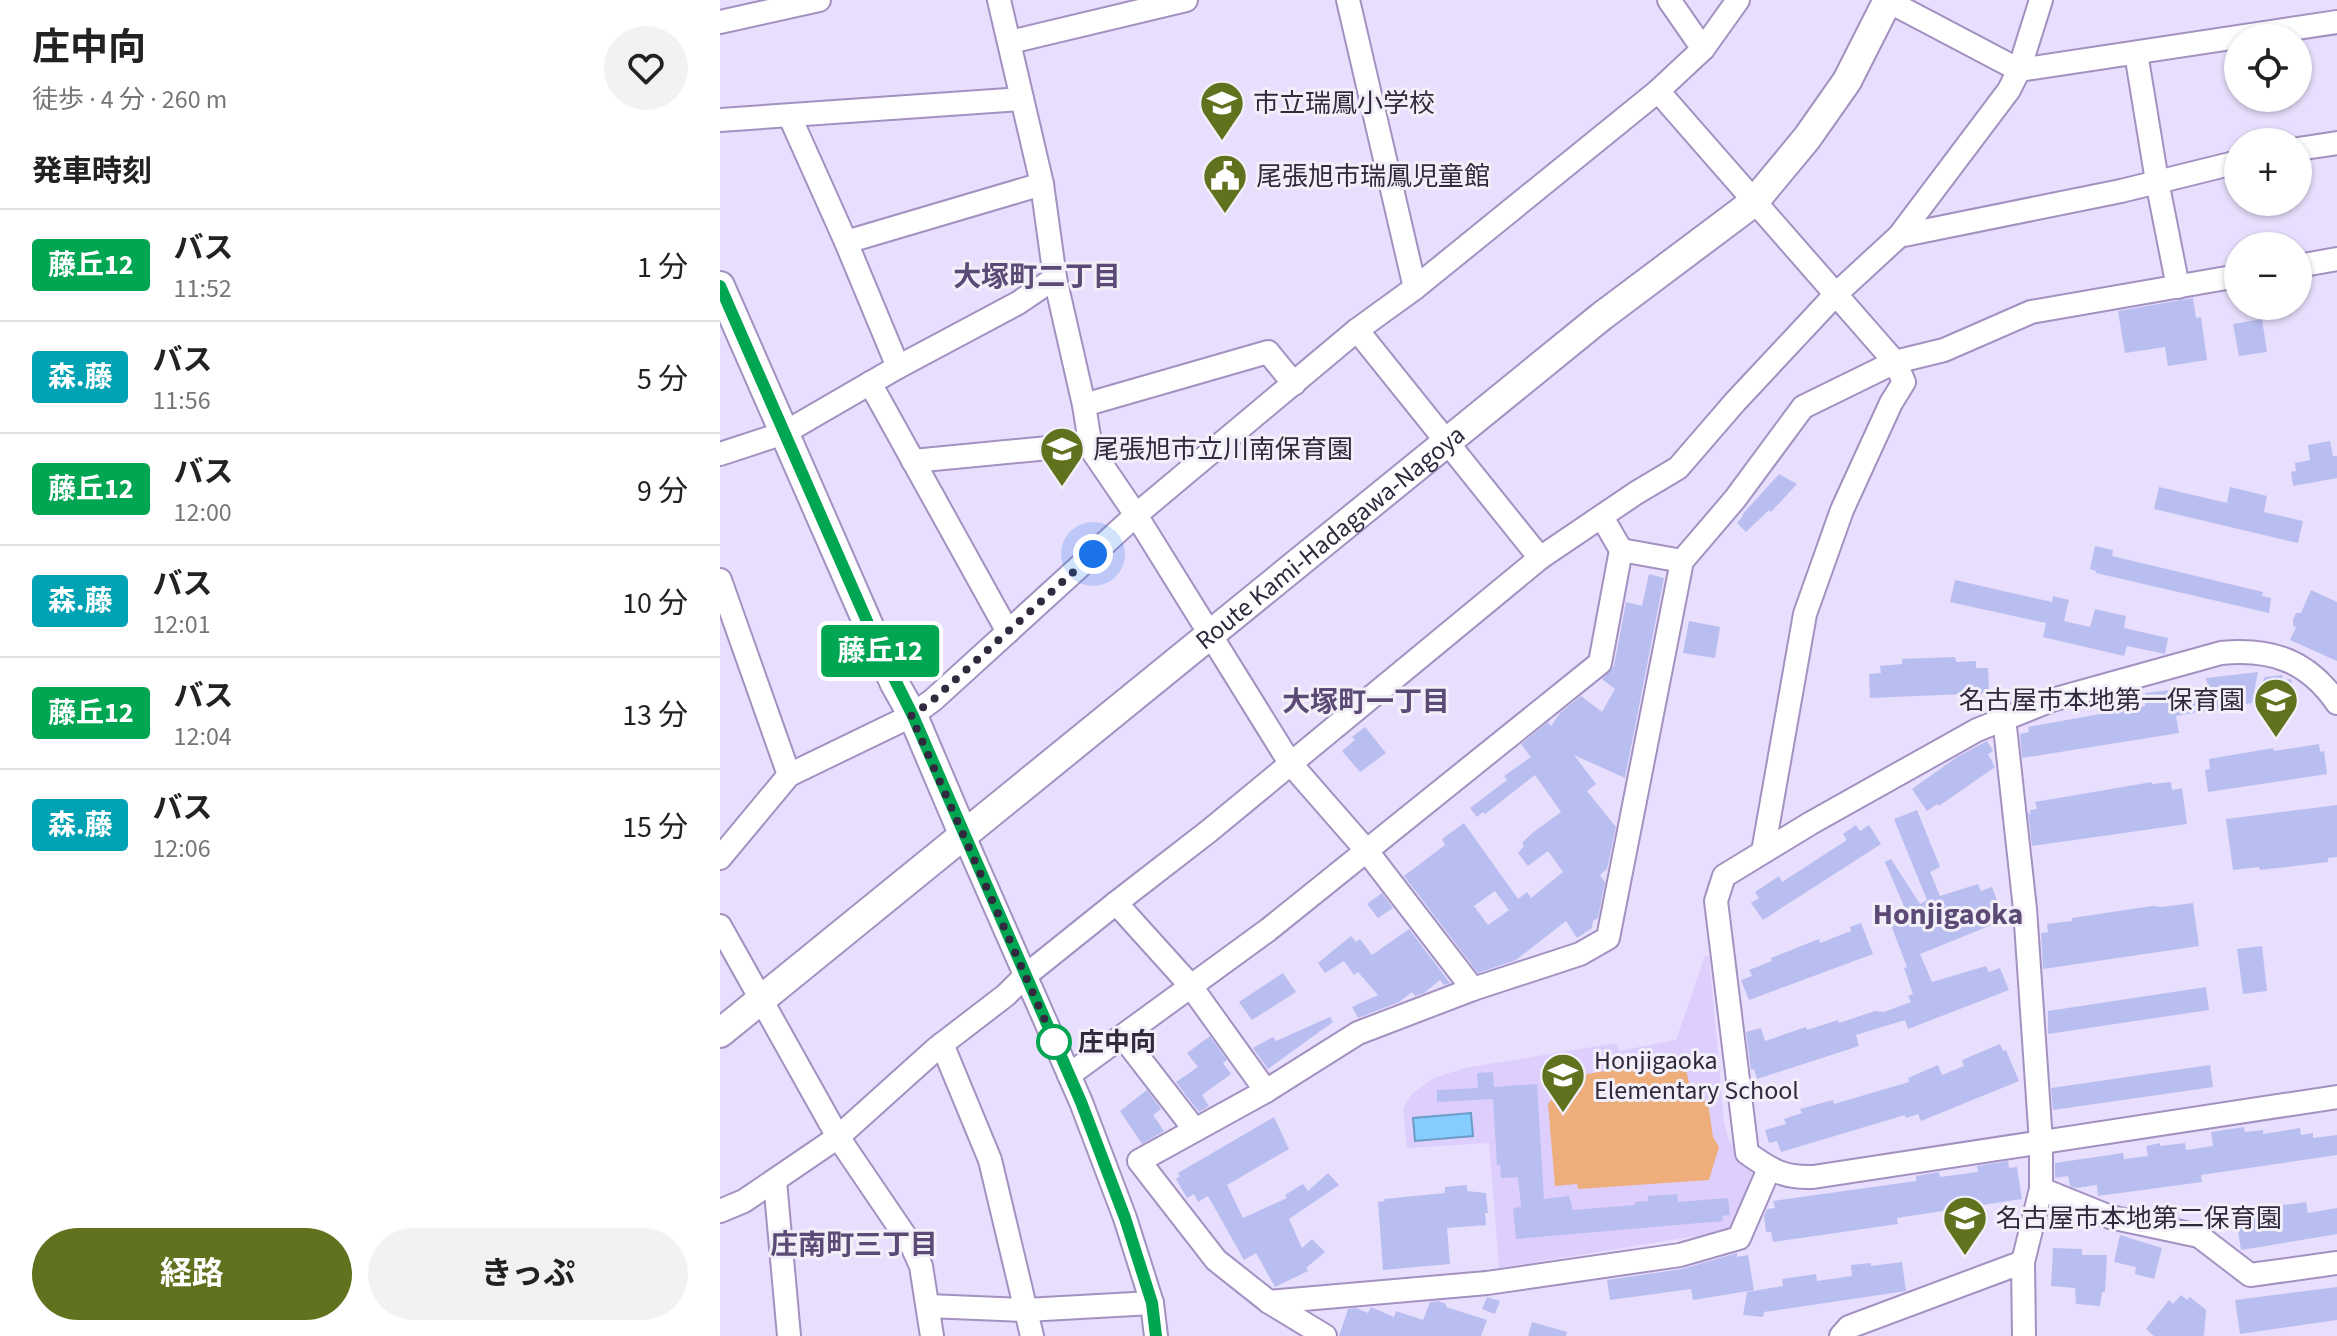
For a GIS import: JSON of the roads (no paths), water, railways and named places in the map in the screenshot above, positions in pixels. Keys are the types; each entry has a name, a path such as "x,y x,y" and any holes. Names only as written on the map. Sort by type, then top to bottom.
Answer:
{"main road":[{"name":"Route Kami-Hadagawa-Nagoya","path":"720,1033 759,993 1443,437 1602,316 1748,195 1807,138 1847,81 1882,0"},
{"path":"720,286 961,830"},
{"name":"Route Kami-Hadagawa-Nagoya","path":"720,1017 759,993"}],"street":[{"path":"720,22 819,0"},
{"path":"999,0 1042,184 1055,278 1091,449 1136,515 1290,763 1366,850 1473,989"},
{"path":"1010,42 1186,0"},
{"path":"1348,0 1415,288"},
{"path":"1669,0 1703,49"},
{"path":"720,858 789,775 911,716 933,700 1136,515 1357,330 1415,288 1658,91 1703,49 1738,0"},
{"path":"1882,0 2019,70 2337,22"},
{"path":"720,1211 744,1201 838,1137 942,1044 1209,831 1540,558 1678,468 1835,295 1899,236 2009,90 2019,70 2041,0"},
{"path":"2136,53 2178,287"},
{"path":"1658,91 1895,362 1904,382 1891,403 1842,510 1805,614 1763,852"},
{"path":"720,120 1022,99"},
{"path":"790,117 898,367"},
{"path":"2312,147 2337,143"},
{"path":"1899,236 2121,191 2224,165"},
{"path":"846,242 1042,184"},
{"path":"2312,263 2337,259"},
{"path":"720,454 784,433 1018,303 1055,278"},
{"path":"1325,1336 1269,1302 1216,1260 1139,1161 1266,1091 1358,1033 1473,989 1580,954 1608,938 1682,561 1735,499 1803,407 1895,362 1944,350 2031,312 2224,279"},
{"path":"1357,330 1540,558"},
{"path":"1084,405 1268,352 1294,384"},
{"path":"870,383 1008,632"},
{"path":"913,461 1090,444"},
{"path":"1069,1075 1268,930 1600,663 1621,550 1602,517"},
{"path":"1621,550 1682,561"},
{"path":"720,580 789,775"},
{"path":"2337,703 2325,686 2302,666 2276,656 2246,650 2221,653 2052,700 1977,730 1763,852 1724,876 1716,901 1747,1153 1769,1169 1792,1178 2337,1097"},
{"path":"2004,718 2025,909 2041,1142 2041,1189 2023,1262 2024,1336"},
{"path":"961,830 1069,1075 1125,1218 1152,1303 1156,1336"},
{"path":"1116,903 1190,985 1266,1091"},
{"path":"720,926 838,1137 912,1246 921,1266 932,1336"},
{"path":"1123,1037 1195,1130"},
{"path":"942,1044 990,1160 1032,1336"},
{"path":"1269,1302 1487,1283 1680,1255 1739,1238 1769,1169"},
{"path":"1109,1180 1147,1173"},
{"path":"775,1181 789,1336"},
{"path":"2041,1189 2110,1217 2199,1236 2250,1275 2337,1263"},
{"path":"1841,1336 1849,1327 2023,1262"},
{"path":"928,1306 1026,1310 1152,1303"}],"water":[{"path":"1471,1113 1473,1136 1415,1141 1413,1118"}],"place":[{"name":"市立瑞鳳小学校","path":"1222,142"},
{"name":"尾張旭市瑞鳳児童館","path":"1225,215"},
{"name":"尾張旭市立川南保育園","path":"1062,488"},
{"name":"名古屋市本地第一保育園","path":"2276,739"},
{"name":"庄中向","path":"1054,1042"},
{"name":"Honjigaoka Elementary School","path":"1563,1114"},
{"name":"名古屋市本地第二保育園","path":"1965,1257"}],"district":[{"name":"大塚町二丁目","path":"1037,277"},
{"name":"大塚町一丁目","path":"1366,702"},
{"name":"Honjigaoka","path":"1948,914"},
{"name":"庄南町三丁目","path":"854,1245"}]}
